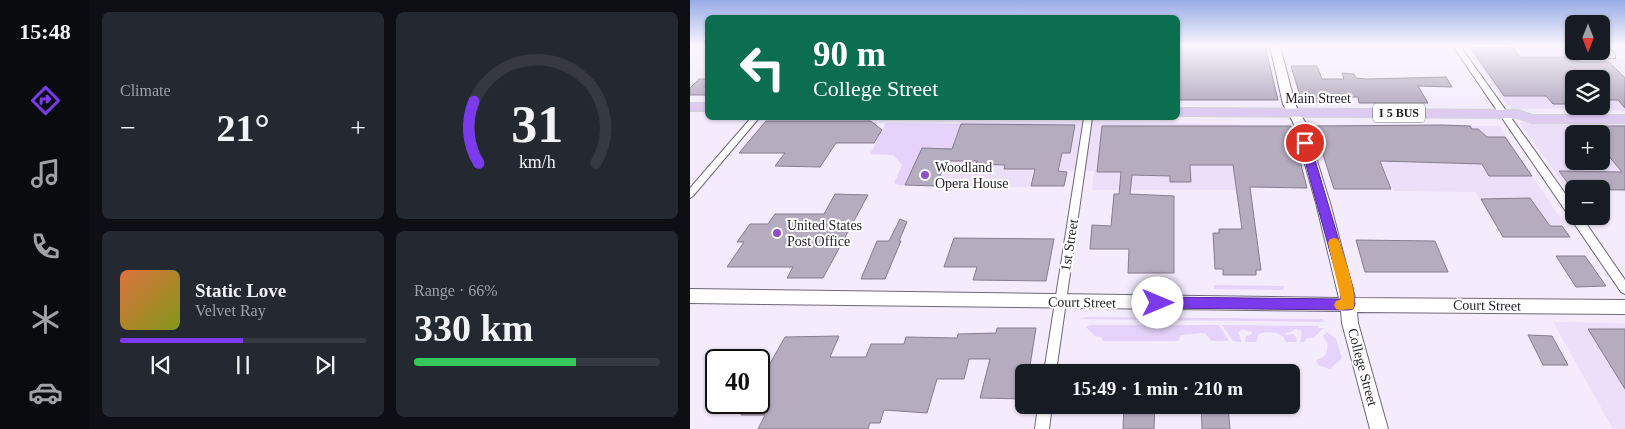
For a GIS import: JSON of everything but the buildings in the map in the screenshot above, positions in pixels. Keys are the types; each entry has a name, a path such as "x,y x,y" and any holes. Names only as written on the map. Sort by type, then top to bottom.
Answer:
{"main road":[{"path":"690,107 705,107"},
{"name":"Main Street","path":"1518,114 1523,111 1625,114"},
{"name":"Main Street","path":"1180,112 1518,114 1532,119 1625,119"}],"street":[{"name":"College Street","path":"1279,66 1289,104 1299,122 1323,203 1346,288 1350,323 1379,429"},
{"path":"1470,66 1565,202"},
{"path":"690,194 752,120"},
{"name":"1st Street","path":"1051,364 1088,120"},
{"path":"1581,225 1625,289"},
{"name":"Court Street","path":"690,296 1060,302 1625,307"},
{"path":"1042,429 1044,414"}],"shaded area":[{"path":"1479,66 1625,66 1625,111 1610,110 1610,70 1565,70 1565,108 1512,109"},
{"path":"1625,120 1625,191 1610,191 1610,180 1565,180 1565,186 1520,123 1526,121"},
{"path":"962,122 1240,124 1250,190 1092,190 1094,171 1033,170 1029,187 937,186"},
{"path":"886,123 961,124 937,186 898,185 894,183 902,165 893,155 870,154"},
{"path":"1366,125 1499,126 1565,225 1493,223 1476,192 1394,191"},
{"path":"1214,285 1284,286 1283,290 1214,289"},
{"path":"1087,317 1321,319 1325,322 1080,319"},
{"path":"1553,322 1625,323 1625,429 1613,429"},
{"path":"1090,325 1219,325 1229,341 1211,341 1205,333 1181,335 1178,341 1103,341 1101,337 1095,336 1086,327"},
{"path":"1222,325 1318,326 1319,328 1324,328 1313,338 1307,338 1304,342 1300,342 1302,331 1295,329 1292,332 1286,333 1286,335 1293,334 1297,342 1286,342 1282,336 1267,332 1259,334 1256,342 1245,342 1246,336 1252,334 1252,332 1242,329 1238,333 1242,342 1233,341"},
{"path":"1327,332 1336,339 1342,358 1330,369 1318,365 1316,360 1322,358 1327,351 1327,342 1323,336"}],"slow traffic":[{"path":"1334,243 1346,288 1348,304 1340,305"}],"place":[{"name":"Woodland Opera House","path":"925,175"},
{"name":"United States Post Office","path":"777,233"}],"route":[{"path":"1158,303 1348,304 1346,288 1305,143"}]}
